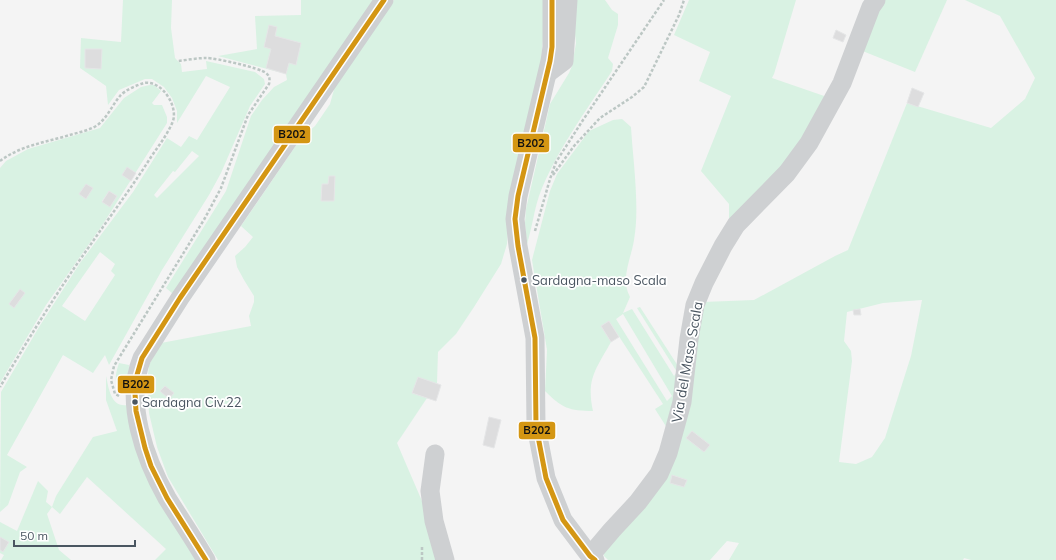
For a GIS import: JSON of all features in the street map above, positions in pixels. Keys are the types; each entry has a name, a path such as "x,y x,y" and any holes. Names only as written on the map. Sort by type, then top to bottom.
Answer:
{"street":[{"path":"206,560 167,497 157,477 138,426 135,397 136,376 142,358 180,298 384,0"},
{"path":"552,0 552,47 548,73 518,196 515,219 518,246 535,338 536,426 546,478 563,520 592,558"},
{"path":"548,73 564,61 568,0"},
{"name":"Via del Maso Scala","path":"592,558 612,530 638,502 658,474 668,453 682,402 689,339 695,305 704,283 723,246 736,225 787,173 809,143 842,84 871,7 876,0"},
{"path":"435,454 430,491 434,521 445,560"}],"path":[{"path":"534,235 556,162 664,0"},
{"path":"550,179 574,146 600,118 644,87 679,15 684,0"},
{"path":"135,397 118,396 115,394 111,380 114,366 205,218 221,188 248,115 270,81 269,76 260,69 215,59 205,58 178,61"},
{"path":"0,161 8,155 28,146 64,137 97,126 121,95 144,83 159,86 165,93 173,108 174,114 169,130 132,187 59,291 28,339 0,387"}],"green space":[{"path":"123,0 172,0 171,28 175,58 181,64 182,72 207,69 206,61 255,72 264,79 265,84 250,106 221,173 209,195 162,270 109,365 105,355 93,373 63,355 7,455 27,467 20,472 8,505 0,512 1,392 39,327 80,263 133,192 167,138 181,147 189,136 197,140 230,87 206,76 177,123 177,111 172,98 164,87 152,79 145,79 119,90 108,105 106,86 80,68 81,38 121,42","holes":["192,151 199,156 157,198 154,195 173,171 175,172","100,252 115,264 111,271 115,275 85,321 62,306"]},
{"path":"301,0 374,0 173,294 166,288 226,191 251,116 262,100 274,87 287,80 286,74 218,56 257,49 255,16 301,15"},
{"path":"394,0 544,0 544,26 541,63 510,205 507,244 501,264 456,334 438,352 437,383 397,443 428,515 439,560 218,560 168,477 157,447 149,413 147,384 149,365 161,343 251,326 249,316 254,302 254,296 237,267 235,256 253,237 241,226 301,138 315,126 330,104 335,86","holes":["329,176 335,176 334,201 321,201 322,184 328,184"]},
{"path":"575,0 605,0 612,10 618,14 618,25 608,58 613,64 612,71 572,132 546,179 539,196 527,244 525,223 526,209 550,104 572,66 576,43 574,25"},
{"path":"689,0 796,0 772,78 830,98 797,154 729,221 729,204 701,171 731,96 699,81 710,52 674,35"},
{"path":"882,0 947,0 915,72 860,50"},
{"path":"965,0 1056,0 1056,560 971,560 964,558 963,560 729,560 739,543 727,541 710,560 608,560 604,556 604,551 646,498 703,302 754,300 848,250 907,103 991,128 1025,99 1035,78 1000,16","holes":["922,300 911,356 885,438 872,457 856,464 839,462 852,361 851,351 844,341 847,312 883,303"]},
{"path":"154,85 161,91 152,103 154,105 162,105 167,117 167,123 103,224 46,305 0,383 0,168 6,161 28,149 100,128 124,98 141,87","holes":["109,191 117,196 110,206 102,201"]},
{"path":"622,119 631,127 636,184 636,227 626,276 627,290 630,297 623,313 632,309 674,376 677,372 637,308 640,307 678,366 669,431 655,409 663,404 609,321 601,326 611,342 597,367 592,382 591,400 593,411 572,409 561,405 545,391 547,350 532,260 550,191 557,174 589,131 613,120","holes":["623,314 672,396 667,401 616,319"]},
{"path":"119,363 129,365 128,391 118,388 116,382"},
{"path":"106,376 114,401 118,404 128,405 196,560 155,560 166,549 87,477 60,514 52,507 56,496 93,437 117,431 106,400"},
{"path":"38,481 48,491 46,502 52,507 47,514 59,550 71,560 1,560 4,555 0,553 0,522 17,531"}],"building":[{"path":"269,25 277,27 275,36 301,43 296,65 289,63 286,74 266,68 271,49 264,47"},
{"path":"836,30 846,35 843,42 833,38"},
{"path":"85,49 102,49 101,69 85,68"},
{"path":"912,88 924,93 918,107 907,103"},
{"path":"127,167 136,173 131,181 122,175"},
{"path":"329,176 335,176 334,201 321,201 322,184 328,184"},
{"path":"86,184 93,188 86,199 79,194"},
{"path":"109,191 117,196 110,207 102,202"},
{"path":"20,289 25,293 14,308 9,304"},
{"path":"860,309 861,315 854,315 853,310"},
{"path":"609,321 619,337 611,342 601,326"},
{"path":"418,377 441,385 436,401 412,393"},
{"path":"165,386 174,393 169,399 160,391"},
{"path":"489,417 501,420 494,448 483,445"},
{"path":"692,431 710,445 704,452 686,438"},
{"path":"672,475 687,480 684,487 670,483"},
{"path":"0,537 9,542 3,552 0,550"}],"transit line":[{"name":"B202","path":"206,560 167,498 151,466 145,448 136,411 135,393 137,375 142,358 180,298 384,0"},
{"name":"B202","path":"552,0 552,47 550,61 518,196 515,219 518,246 535,338 536,426 546,478 563,520 590,556 595,560"}],"place":[{"name":"Sardagna-maso Scala","path":"524,280"},
{"name":"Sardagna Civ.22","path":"135,402"}]}
